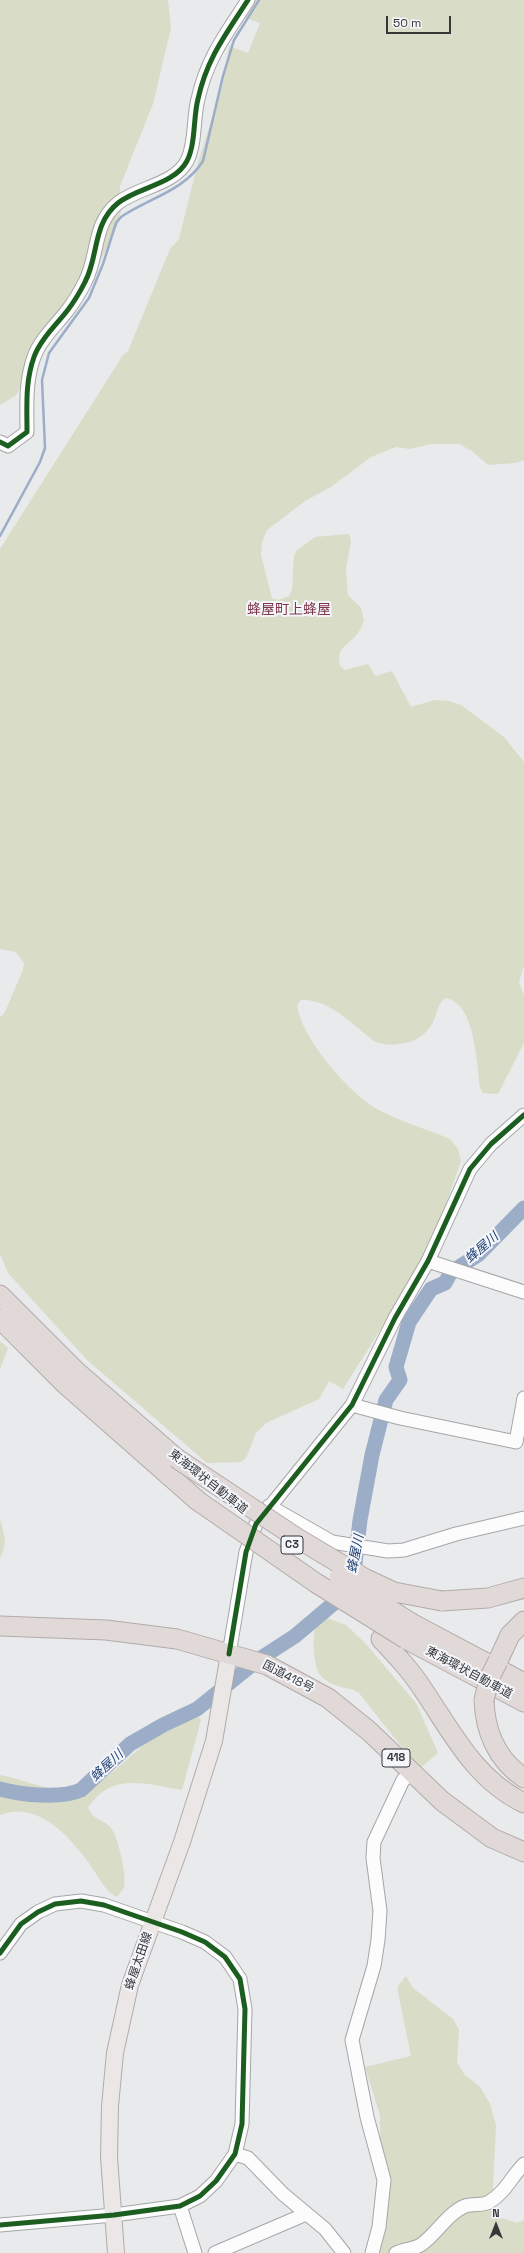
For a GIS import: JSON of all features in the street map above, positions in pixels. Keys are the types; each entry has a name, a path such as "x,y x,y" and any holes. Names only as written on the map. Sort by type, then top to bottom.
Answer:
{"highway":[{"name":"東海環状自動車道","path":"0,1295 171,1466 198,1501 316,1584 410,1632 524,1683"},
{"name":"東海環状自動車道","path":"0,1319 64,1382 171,1466 296,1548 410,1632 524,1702"},
{"path":"171,1466 364,1578 394,1592 442,1601 482,1599 520,1588"},
{"path":"198,1501 233,1532 381,1640 415,1677 470,1760 495,1784 524,1803"},
{"path":"524,1621 510,1635 489,1679 484,1700 487,1727 491,1739 506,1762 524,1778"},
{"name":"国道418号","path":"0,1626 106,1630 176,1639 267,1665 328,1698 369,1731 442,1801 492,1838 524,1852"},
{"path":"498,1661 507,1650 524,1636"}],"main road":[{"name":"蜂屋太田線","path":"116,2253 109,2157 110,2106 116,2053 130,1985 182,1842 214,1741 229,1654"}],"street":[{"path":"0,442 8,446 27,432 27,380 34,355 50,330 68,309 85,282 100,227 108,214 118,202 167,179 180,170 187,161 191,149 197,100 213,52 248,0"},
{"path":"229,1654 246,1552 256,1524 352,1405 395,1318 428,1262 470,1168 491,1144 524,1115"},
{"path":"428,1262 524,1292"},
{"path":"352,1405 400,1418 516,1442 524,1398"},
{"path":"269,1506 332,1542 388,1550 404,1550 456,1534 524,1518"},
{"path":"376,2251 384,2180 367,2117 352,2040 374,1966 378,1940 380,1911 373,1858 374,1842 398,1789 403,1780 412,1773"},
{"path":"0,1953 21,1924 38,1912 56,1904 81,1901 104,1905 153,1921 205,1942 225,1957 240,1979 245,2010 242,2124 235,2154 216,2180 200,2196 180,2206 114,2215 0,2225"},
{"path":"235,2154 248,2158 283,2194 325,2229 344,2253"},
{"path":"396,2253 404,2249 421,2246 449,2218 466,2205 488,2203 504,2191 515,2173 524,2164"},
{"path":"180,2206 195,2253"},
{"path":"215,2253 306,2214"}],"green space":[{"path":"0,0 168,0 171,28 153,104 120,186 121,211 118,224 96,270 70,304 23,385 15,396 0,405"},
{"path":"242,0 524,0 524,460 515,463 488,465 472,451 459,444 430,444 410,449 396,447 371,457 331,487 305,501 267,530 262,542 261,555 272,598 278,600 289,596 292,590 294,556 297,550 315,537 349,534 351,541 346,569 348,595 361,608 364,621 358,633 341,650 339,659 340,666 345,670 368,664 375,676 392,671 411,707 435,700 448,701 461,705 504,737 524,762 524,965 519,982 524,996 524,1043 498,1094 483,1093 480,1088 473,1035 463,1010 455,1002 445,998 443,1000 439,1005 434,1020 428,1030 420,1037 410,1042 392,1045 374,1041 349,1020 321,1003 301,1000 297,1005 300,1018 316,1048 353,1090 377,1109 403,1121 450,1139 458,1149 461,1161 437,1230 392,1311 343,1389 329,1381 319,1399 266,1423 256,1433 246,1458 241,1462 207,1463 87,1360 8,1273 0,1254 0,1017 4,1014 23,970 24,963 16,952 0,949 0,549 123,355 128,351 170,249 179,239 197,166 223,83 229,46 248,53 260,23 237,15"},
{"path":"0,1341 8,1348 0,1369"},
{"path":"0,1519 5,1543 0,1558"},
{"path":"327,1618 346,1625 365,1643 416,1703 438,1753 419,1769 359,1693 333,1685 320,1675 315,1657 315,1629 316,1623"},
{"path":"197,1715 201,1720 182,1790 151,1784 119,1784 101,1793 88,1807 92,1815 106,1823 112,1829 117,1840 125,1882 117,1897 108,1891 91,1866 71,1841 50,1823 39,1816 26,1812 13,1812 0,1815 0,1775 47,1788 75,1790 87,1787 99,1782 110,1774 161,1732"},
{"path":"406,1976 413,1988 453,2019 459,2030 457,2062 464,2074 480,2087 490,2104 496,2125 492,2206 498,2217 517,2223 524,2220 524,2253 375,2253 381,2211 380,2115 365,2067 411,2056 398,1992 398,1986"}],"waterway":[{"path":"0,536 40,462 45,448 42,380 49,353 89,298 103,264 116,223 121,217 132,210 176,187 186,180 203,161 223,76 234,40 259,0"},
{"name":"蜂屋川","path":"0,1789 19,1793 41,1795 73,1793 81,1790 130,1744 163,1725 197,1709 258,1660 295,1636 340,1598 348,1588 354,1572 360,1520 372,1455 386,1400 400,1380 396,1367 409,1322 431,1289 445,1283 451,1272 478,1255 524,1208"}],"cycle path":[{"path":"0,442 8,446 27,432 28,385 34,357 44,339 70,308 83,286 89,272 100,230 110,211 118,203 135,193 165,181 181,169 187,161 192,146 195,114 202,84 218,47 248,0"},
{"path":"229,1654 246,1552 256,1524 352,1405 395,1318 428,1261 470,1169 491,1144 524,1115"},
{"path":"0,1953 21,1924 38,1912 55,1904 81,1901 104,1905 182,1932 205,1942 225,1957 240,1979 245,2009 242,2124 235,2154 216,2181 200,2196 180,2206 114,2215 0,2225"}],"district":[{"name":"蜂屋町上蜂屋","path":"289,610"}]}
